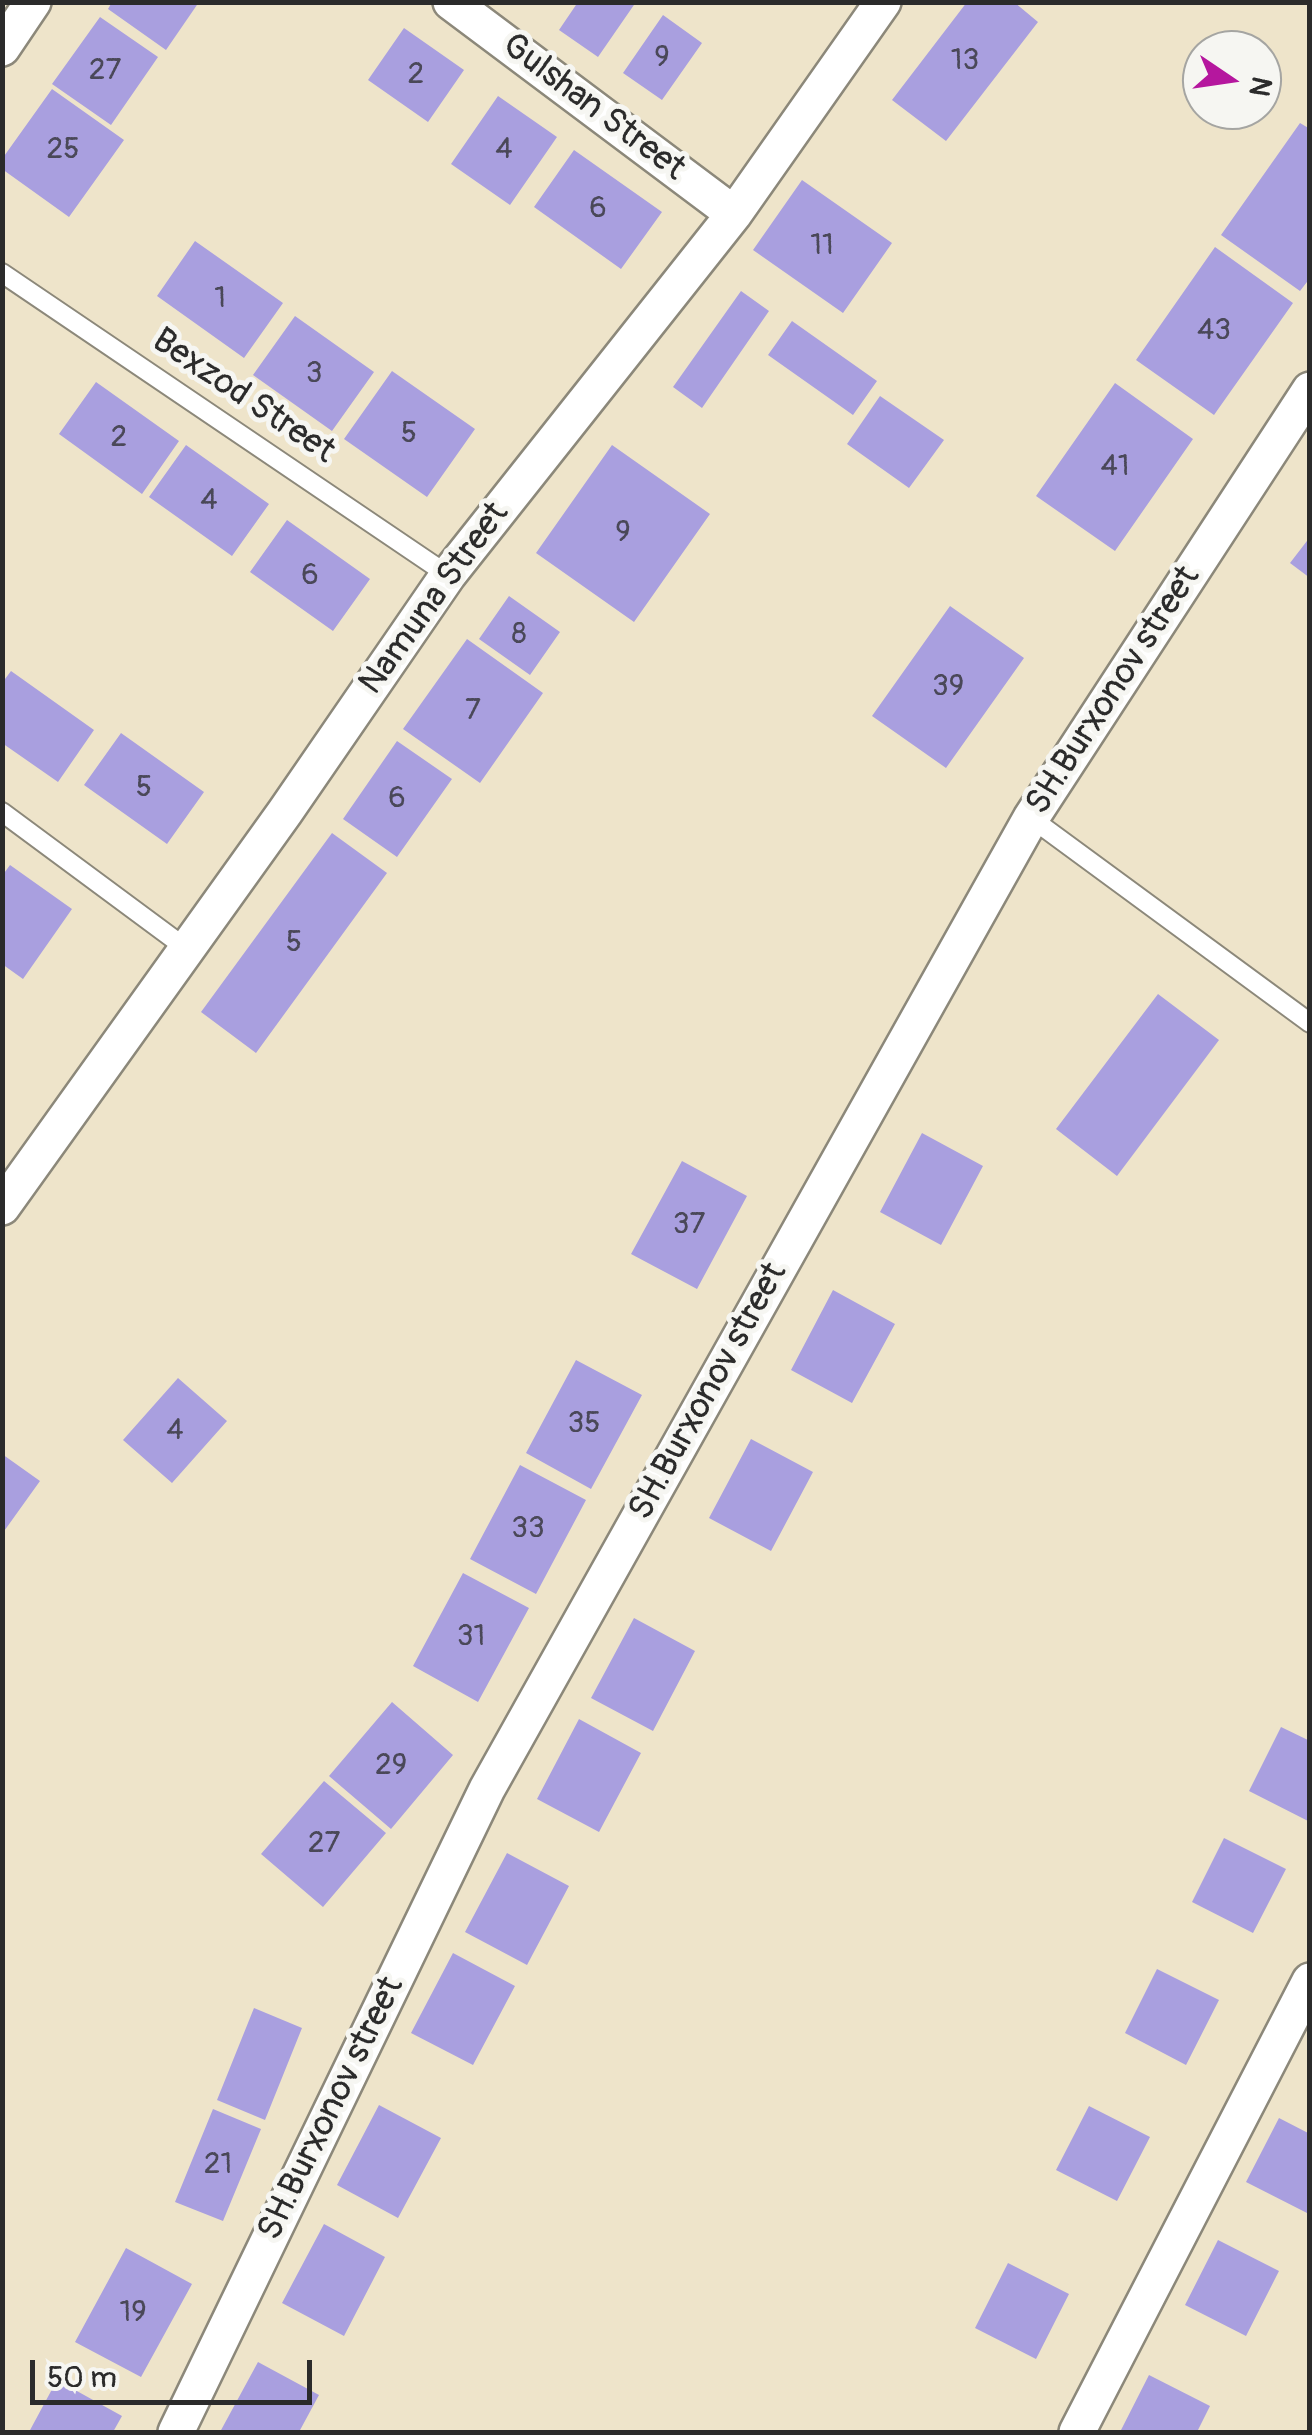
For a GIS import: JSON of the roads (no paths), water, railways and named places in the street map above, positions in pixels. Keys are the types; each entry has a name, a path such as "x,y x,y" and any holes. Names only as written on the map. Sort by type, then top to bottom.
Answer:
{"street":[{"path":"2,48 33,2"},
{"name":"Gulshan Street","path":"452,2 734,214"},
{"name":"Namuna Street","path":"2,1207 448,575 734,214 884,2"},
{"name":"SH.Burxonov street","path":"176,2432 487,1789 1031,818 1310,390"},
{"path":"1077,2432 1310,1981"}],"lane":[{"name":"Bexzod Street","path":"2,273 448,575"},
{"path":"2,812 187,949"},
{"path":"1031,818 1310,1023"}]}
